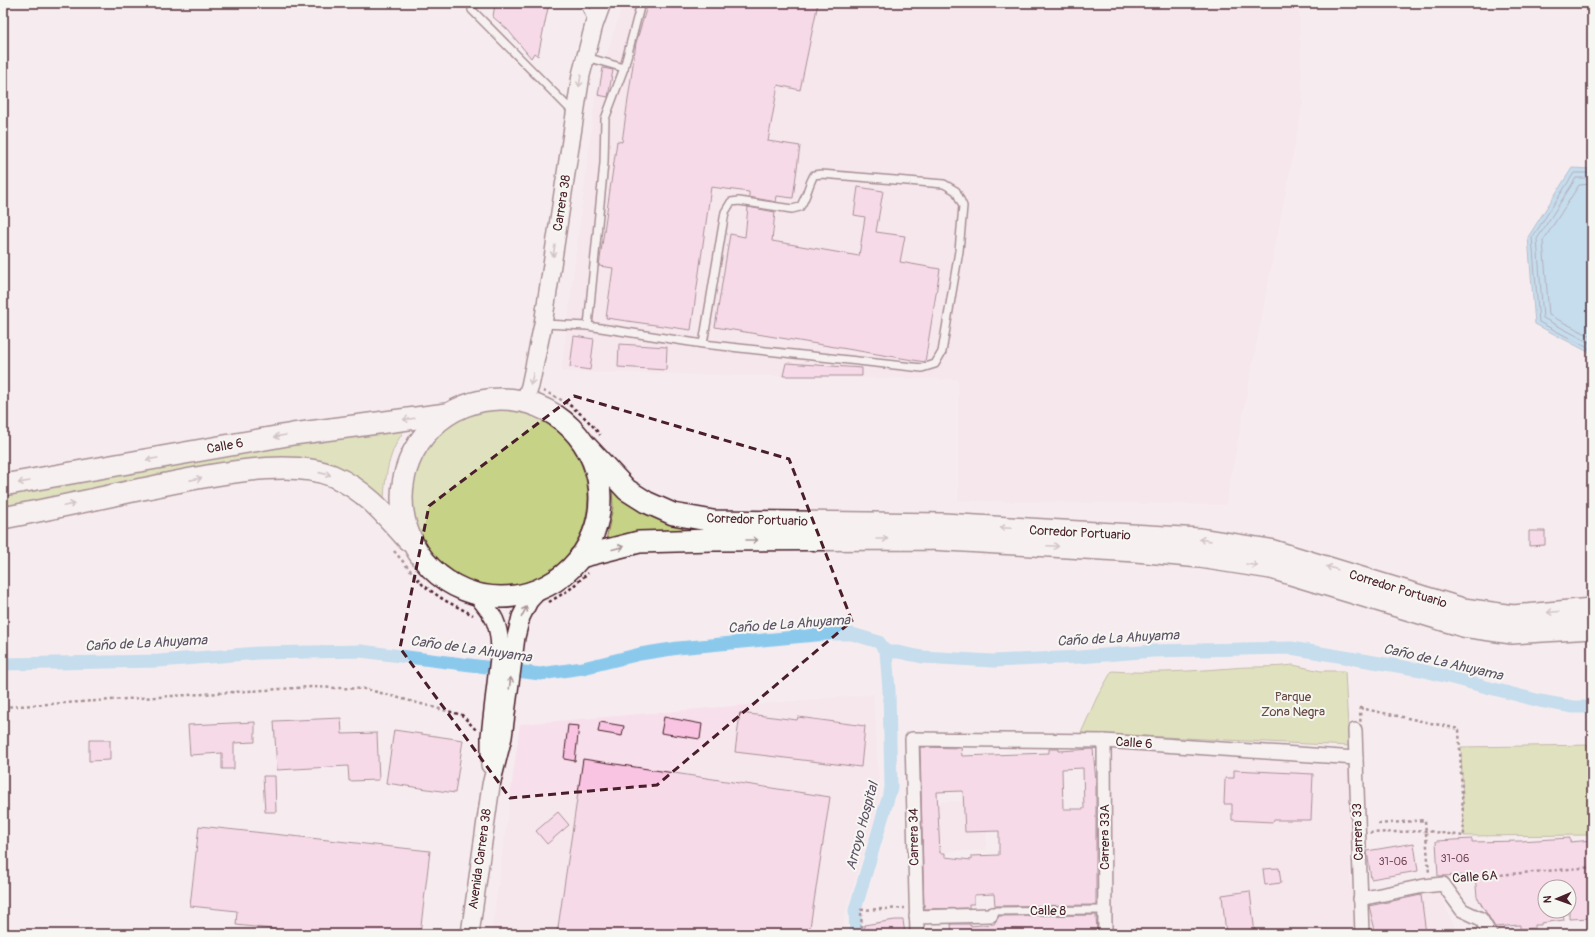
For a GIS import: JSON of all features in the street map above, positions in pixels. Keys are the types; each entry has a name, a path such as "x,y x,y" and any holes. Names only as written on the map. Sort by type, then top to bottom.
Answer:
{"main road":[{"name":"Corredor Portuario","path":"448,414 469,404 492,399 515,399 556,416 572,429 627,490 646,502 673,514 713,521 943,524 1200,539 1270,550 1463,609 1513,616 1592,609"},
{"name":"Calle 6","path":"3,485 293,434 448,414"},
{"path":"448,414 430,428 417,445 407,465 402,486 402,508 407,530 416,550 432,570 453,585 477,595 498,597 543,597 554,581 568,571 584,565 598,514 599,490 595,467 585,444"},
{"name":"Calle 6","path":"3,518 200,478 272,468 301,469 331,475 354,486 380,508 416,550"},
{"name":"Corredor Portuario","path":"584,565 639,542 931,539 1136,551 1200,557 1271,568 1463,626 1512,633 1592,628"}],"street":[{"name":"Carrera 38","path":"524,403 530,386 543,324 586,57 594,25 602,3"},
{"name":"Avenida Carrera 38","path":"477,595 498,624 508,649"},
{"name":"Avenida Carrera 38","path":"491,785 490,736 499,717 508,649 521,617 530,601 543,597"},
{"name":"Avenida Carrera 38","path":"470,934 491,785 503,737 499,717"},
{"name":"Carrera 33","path":"1355,730 1362,934"},
{"name":"Calle 6","path":"912,739 1104,741 1356,758"},
{"name":"Carrera 34","path":"912,739 917,934"},
{"name":"Carrera 33A","path":"1104,741 1105,934"},
{"path":"1360,899 1424,886 1443,884 1462,910 1481,919 1490,934"},
{"name":"Calle 8","path":"916,912 991,913"}],"lane":[{"path":"584,3 594,25"},
{"path":"588,326 604,163 603,132 605,119 624,68 641,3"},
{"path":"472,10 576,115"},
{"path":"586,57 624,68"},
{"path":"543,324 588,326 703,344 922,368 935,364 942,352 958,251 963,206 956,191 944,184 821,174 814,175 806,198 800,207 792,209 740,201 730,202 725,212 703,344"},
{"name":"Calle 8","path":"991,913 1105,910"}],"path":[{"path":"393,550 423,585 444,600 471,613 477,618"},
{"path":"543,597 569,590 584,565"},
{"path":"3,707 311,687 366,689 462,715 474,730 490,736"},
{"path":"1360,708 1460,729 1464,836 1427,831 1364,833 1360,708"},
{"path":"1378,824 1425,820 1430,872 1424,886"},
{"name":"Calle 6A","path":"1448,879 1592,867"},
{"path":"862,934 861,910 916,912"}],"highlighted area":[{"path":"574,396 789,459 852,621 657,785 510,798 400,648 429,506"}],"shaded area":[{"path":"623,3 1299,3 1303,103 1226,505 958,501 958,380 561,372 595,97 604,62"},
{"path":"874,694 880,799 844,917 845,934 491,934 520,724"},
{"path":"1110,749 1349,767 1350,874 1355,934 1111,934"},
{"path":"986,800 987,850 920,853 919,802"},
{"path":"1437,887 1458,934 1370,934 1368,904"}],"green space":[{"path":"491,410 509,410 534,416 549,424 563,435 574,449 582,464 587,481 587,515 582,532 574,547 563,561 549,572 526,583 509,586 491,586 466,580 451,572 437,561 426,547 415,524 412,507 412,489 418,464 426,449 437,435 451,424 474,413"},
{"path":"410,423 393,450 387,470 384,502 318,465 3,514 3,493"},
{"path":"612,485 701,526 701,532 605,545 613,507"},
{"name":"Parque Zona Negra","path":"1293,665 1321,671 1345,671 1349,746 1081,733 1097,697 1112,671 1172,672"},
{"path":"1592,745 1592,835 1464,836 1461,747"}],"water":[{"path":"1572,168 1592,169 1592,354 1535,324 1528,237"}],"building":[{"path":"495,3 549,3 538,56 534,53 531,58 508,30 493,17"},
{"path":"648,3 818,3 800,90 778,85 768,141 800,146 793,198 777,196 776,202 749,197 749,192 711,187 691,330 606,318 613,268 599,266 617,141 622,142 636,43"},
{"path":"603,68 613,70 608,97 598,95"},
{"path":"858,187 883,191 876,232 905,236 900,262 940,269 925,362 715,327 730,234 745,237 748,207 775,212 772,241 859,256 865,217 854,215"},
{"path":"574,336 594,339 590,370 570,367"},
{"path":"619,344 667,347 666,370 618,367"},
{"path":"786,363 862,368 862,376 783,376"},
{"path":"1529,531 1545,531 1545,545 1529,546"},
{"path":"740,713 797,720 798,717 865,726 861,767 735,752"},
{"path":"664,717 702,724 700,739 661,733"},
{"path":"341,718 342,734 377,733 379,780 349,781 348,766 277,770 274,721"},
{"path":"255,722 255,742 234,743 234,769 222,769 222,753 190,755 188,725"},
{"path":"600,722 624,726 622,736 598,732"},
{"path":"568,725 579,726 575,761 564,759"},
{"path":"394,730 463,740 455,793 386,783"},
{"path":"89,740 110,740 110,760 89,761"},
{"path":"920,747 961,748 962,756 1049,753 1049,749 1059,749 1059,751 1093,749 1096,782 1096,905 995,906 994,894 974,895 974,904 969,904 969,908 924,909","holes":["1083,768 1084,809 1063,809 1062,769","963,791 965,832 999,831 999,855 971,856 971,860 945,857 945,853 940,853 937,792"]},
{"path":"583,759 830,797 809,934 557,934"},
{"path":"1234,770 1313,774 1311,820 1274,820 1273,822 1232,820 1232,804 1224,804 1225,778 1234,778"},
{"path":"263,776 275,776 276,812 265,812"},
{"path":"558,812 569,825 547,844 536,831"},
{"path":"199,826 430,851 420,934 318,934 236,925 237,911 190,906"},
{"path":"1570,838 1570,842 1592,840 1592,918 1577,919 1577,879 1537,879 1537,919 1564,920 1541,923 1541,925 1535,925 1535,928 1520,929 1520,925 1495,927 1477,897 1475,875 1438,876 1436,841 1472,839 1472,842"},
{"path":"1414,843 1418,871 1371,879 1367,851"},
{"path":"1279,868 1281,883 1265,885 1263,869"},
{"path":"1250,891 1255,934 1226,934 1222,895"},
{"path":"1421,895 1426,934 1376,934 1369,906"},
{"path":"1096,915 1097,934 952,934 951,924 970,924 970,926 994,924 999,916"},
{"path":"903,920 905,934 865,934 864,925"}],"waterway":[{"name":"Caño de La Ahuyama","path":"3,664 159,661 258,653 361,651 540,674 583,668 640,654 678,648 827,634 852,634 879,642 886,652 898,652 922,657 993,661 1080,657 1153,651 1291,648 1421,670 1540,701 1573,707 1592,707"},
{"name":"Arroyo Hospital","path":"856,934 855,910 891,788 889,690 886,652"}]}
